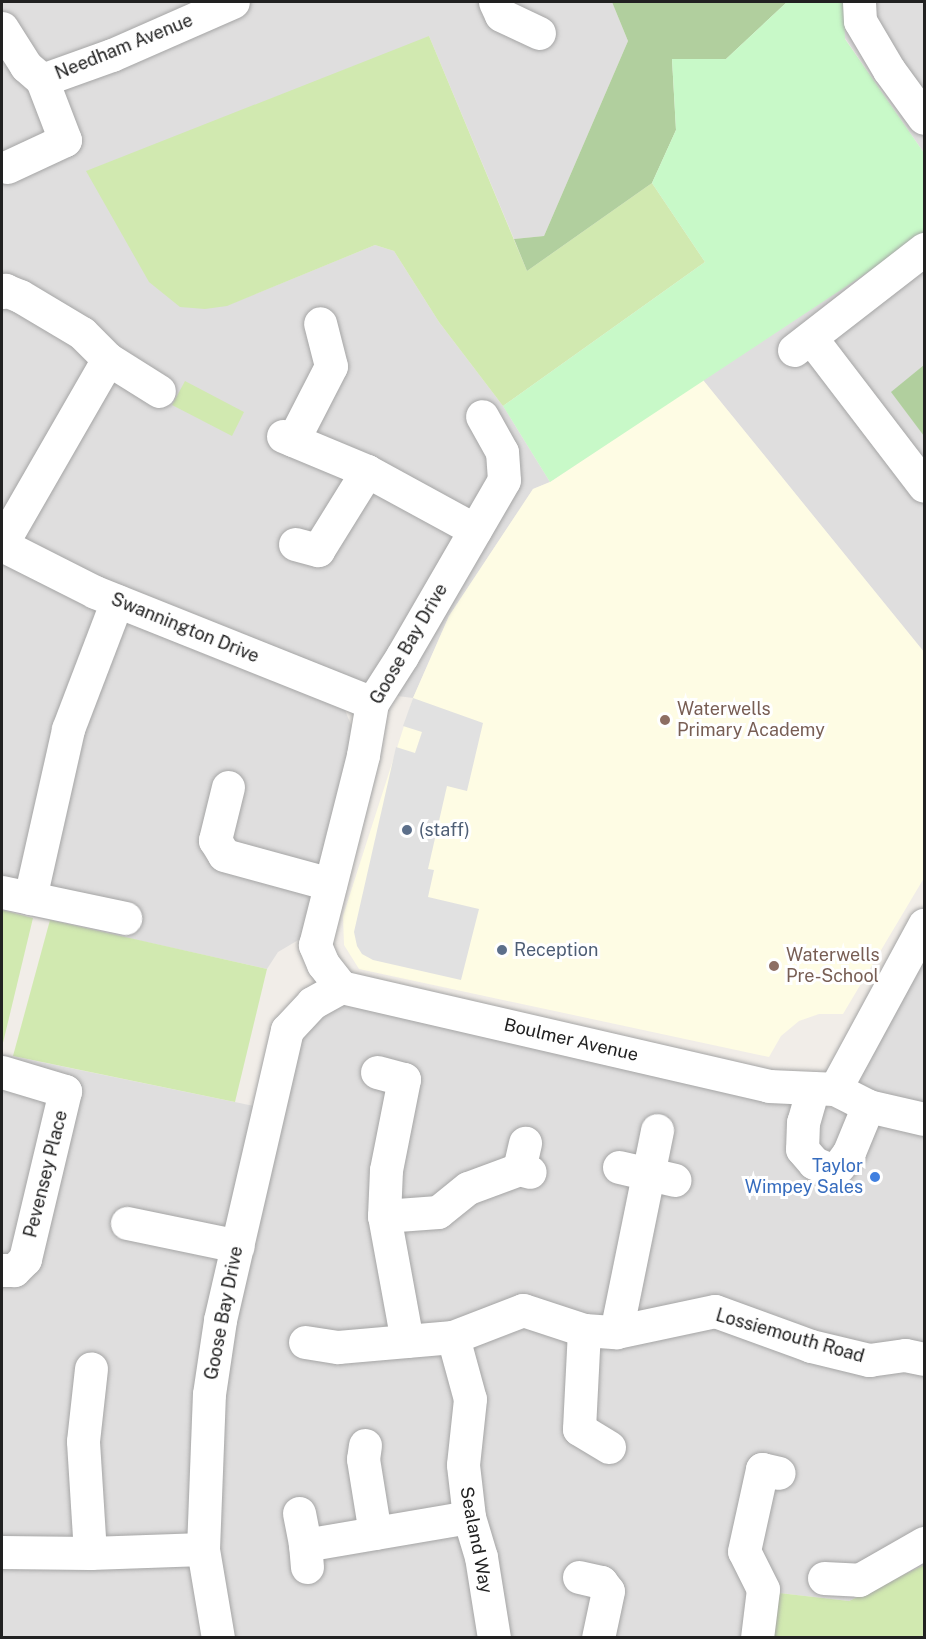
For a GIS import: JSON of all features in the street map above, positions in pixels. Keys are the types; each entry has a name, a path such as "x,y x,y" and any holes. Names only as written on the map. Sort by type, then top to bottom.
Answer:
{"street":[{"name":"Needham Avenue","path":"2,28 26,66 42,80 112,55 233,2"},
{"path":"495,2 501,15 539,33"},
{"path":"859,2 860,21 890,70 924,118"},
{"path":"7,167 65,140 42,80"},
{"path":"924,249 802,345 924,486"},
{"path":"2,292 5,290 20,296 82,333 108,359 159,391"},
{"path":"321,323 331,366 288,438 367,471 475,530"},
{"name":"Swannington Drive","path":"108,359 2,544 117,601 372,703"},
{"name":"Goose Bay Drive","path":"218,1638 203,1549 208,1394 220,1320 287,1030 312,1003 340,987 323,964 315,945 363,755 372,703 504,480 502,452 482,416"},
{"path":"295,544 318,550 367,471"},
{"path":"117,601 68,729 16,895 125,918"},
{"path":"228,787 215,840 224,855 330,884"},
{"path":"868,1106 849,1152 839,1166 829,1169 814,1162 802,1149 803,1122 924,925"},
{"name":"Boulmer Avenue","path":"340,987 769,1086 824,1088"},
{"name":"Pevensey Place","path":"2,1072 65,1091 25,1259 14,1270 2,1270"},
{"path":"377,1072 405,1080 386,1170 384,1216 407,1341"},
{"path":"824,1088 868,1106 924,1119"},
{"path":"609,1447 579,1430 600,1331 647,1174 657,1130"},
{"path":"384,1216 438,1212 468,1188 524,1161"},
{"path":"127,1223 238,1246"},
{"name":"Lossiemouth Road","path":"305,1342 338,1347 453,1337 523,1311 600,1331 715,1311 811,1346 869,1360 905,1355 924,1359"},
{"name":"Sealand Way","path":"453,1337 470,1399 463,1464 469,1517 481,1557 494,1638"},
{"path":"90,1553 83,1441 91,1368"},
{"path":"365,1445 363,1459 375,1533"},
{"path":"757,1638 763,1590 744,1551 762,1469 779,1473"},
{"path":"299,1513 306,1556 375,1533 469,1517"},
{"path":"824,1578 859,1580 924,1543"},
{"path":"2,1552 90,1553 203,1549"},
{"path":"579,1577 601,1582 608,1591 598,1638"}],"shaded area":[{"path":"2,2 612,2 628,41 544,236 514,239 429,36 228,305 375,245 394,251 439,322 503,406 550,482 533,489 449,616 413,698 344,689 2,538"},
{"path":"844,2 924,2 924,153 845,38"},
{"path":"924,235 924,652 703,380"},
{"name":"Waterwells Primary Academy","path":"703,380 924,652 924,878 843,1014 819,1014 799,1021 781,1036 769,1057 359,969 344,945 343,916 413,698 449,616 533,489 550,482"},
{"path":"2,551 340,698 356,737 300,939 278,952 267,969 2,910"},
{"name":"(staff)","path":"413,698 483,723 467,791 447,786 428,869 434,870 428,897 479,909 461,980 373,960 362,954 357,946 354,932 396,747 415,753 422,732 403,726"},
{"path":"924,938 924,1565 849,1601 779,1593 772,1637 221,1638 209,1540 217,1385 296,1037 320,1011 355,1001 655,1070 871,1116 840,1092"},
{"path":"2,1054 254,1106 210,1317 208,1637 2,1638"}],"green space":[{"path":"612,2 787,2 726,59 672,59 676,130 652,183 527,271 514,239 544,236 628,41"},
{"path":"787,2 844,2 845,39 924,153 924,235 550,482 503,406 705,262 652,183 676,130 672,59 726,59"},
{"path":"429,36 527,271 652,183 705,262 503,406 439,322 394,251 375,245 227,306 205,309 180,307 149,282 86,171"},
{"path":"924,365 924,436 891,392"},
{"path":"185,381 244,412 232,436 172,405"},
{"path":"2,910 33,918 2,1047"},
{"path":"50,920 267,969 235,1102 13,1056"},
{"path":"924,1565 924,1637 772,1638 779,1593 849,1601"}],"place":[{"name":"Waterwells Primary Academy","path":"665,720"},
{"name":"(staff)","path":"407,830"},
{"name":"Reception","path":"502,950"},
{"name":"Waterwells Pre-School","path":"774,966"},
{"name":"Taylor Wimpey Sales","path":"875,1177"}]}
